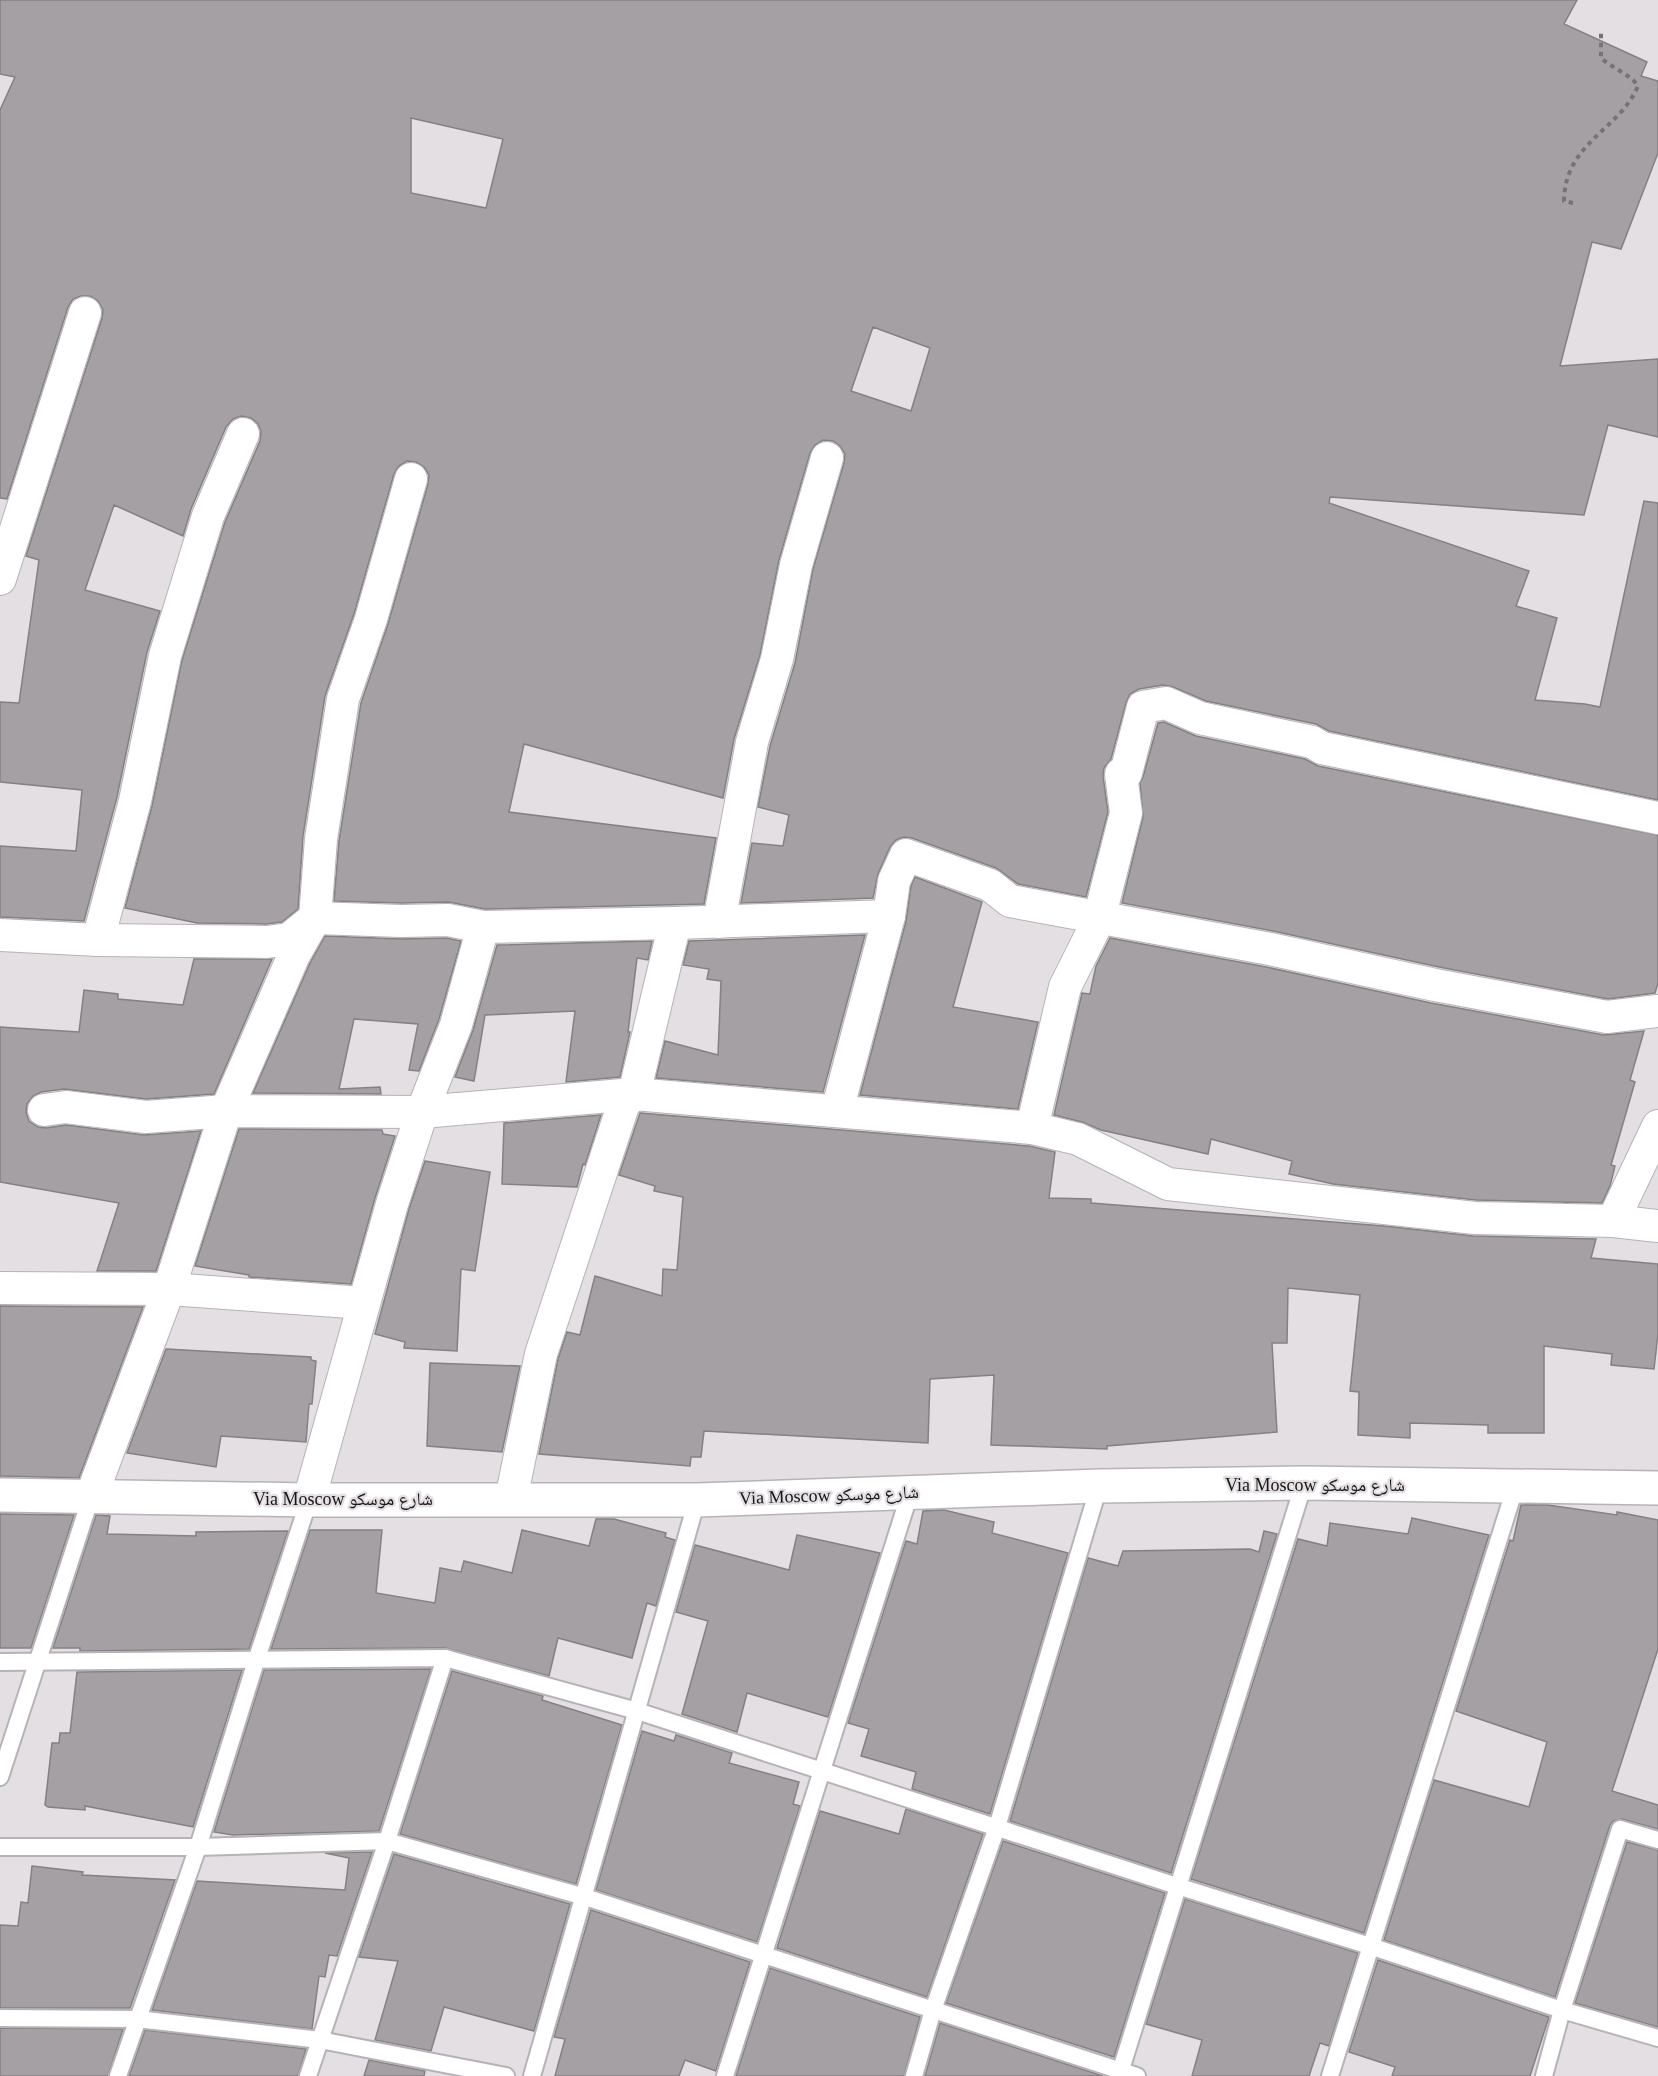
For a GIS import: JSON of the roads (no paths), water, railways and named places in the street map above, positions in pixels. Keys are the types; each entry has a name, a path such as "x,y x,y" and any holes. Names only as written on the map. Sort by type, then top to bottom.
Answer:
{"main road":[{"name":"Via Moscow شارع موسكو","path":"0,1495 309,1500 697,1500 1099,1486 1304,1484 1658,1488"}],"street":[{"path":"0,579 85,313"},
{"path":"98,940 135,801 165,656 207,516 243,434"},
{"path":"720,922 752,742 777,659 796,565 827,458"},
{"path":"91,1497 169,1289 226,1112 294,955 315,918 321,839 343,699 371,620 411,479"},
{"path":"1032,1128 1065,987 1099,919 1126,813 1121,774 1126,773 1143,707 1166,703 1200,717 1312,742 1322,748 1658,818"},
{"path":"837,1111 889,916 894,881 906,855 990,885 1010,901 1270,949 1436,985 1607,1017 1658,1011"},
{"path":"0,934 98,940 267,942 289,939 315,918 448,920 483,927 889,916"},
{"path":"511,1499 541,1354 624,1103 634,1094 675,923"},
{"path":"309,1500 392,1204 422,1112 456,1025 483,927"},
{"path":"44,1110 66,1107 146,1117 226,1112 422,1112 634,1094 1032,1128 1078,1139 1168,1184 1475,1218 1613,1221 1658,1226"},
{"path":"1613,1221 1658,1125"},
{"path":"0,1288 169,1289 364,1303"}],"lane":[{"path":"0,1847 198,1847 387,1841 585,1897 1126,2074 1177,1887 1304,1484"},
{"path":"1330,2076 1516,1485"},
{"path":"914,2076 933,2010 997,1827 1099,1486"},
{"path":"725,2076 910,1493"},
{"path":"0,1777 91,1497"},
{"path":"118,2076 198,1847 309,1500"},
{"path":"532,2076 697,1500"},
{"path":"0,1662 444,1658 637,1711 1177,1887 1370,1946 1562,2010 1658,2038"},
{"path":"308,2076 387,1841 444,1658"},
{"path":"1544,2076 1562,2010 1620,1829 1658,1840"},
{"path":"0,2018 137,2019 320,2040 506,2076"}]}
